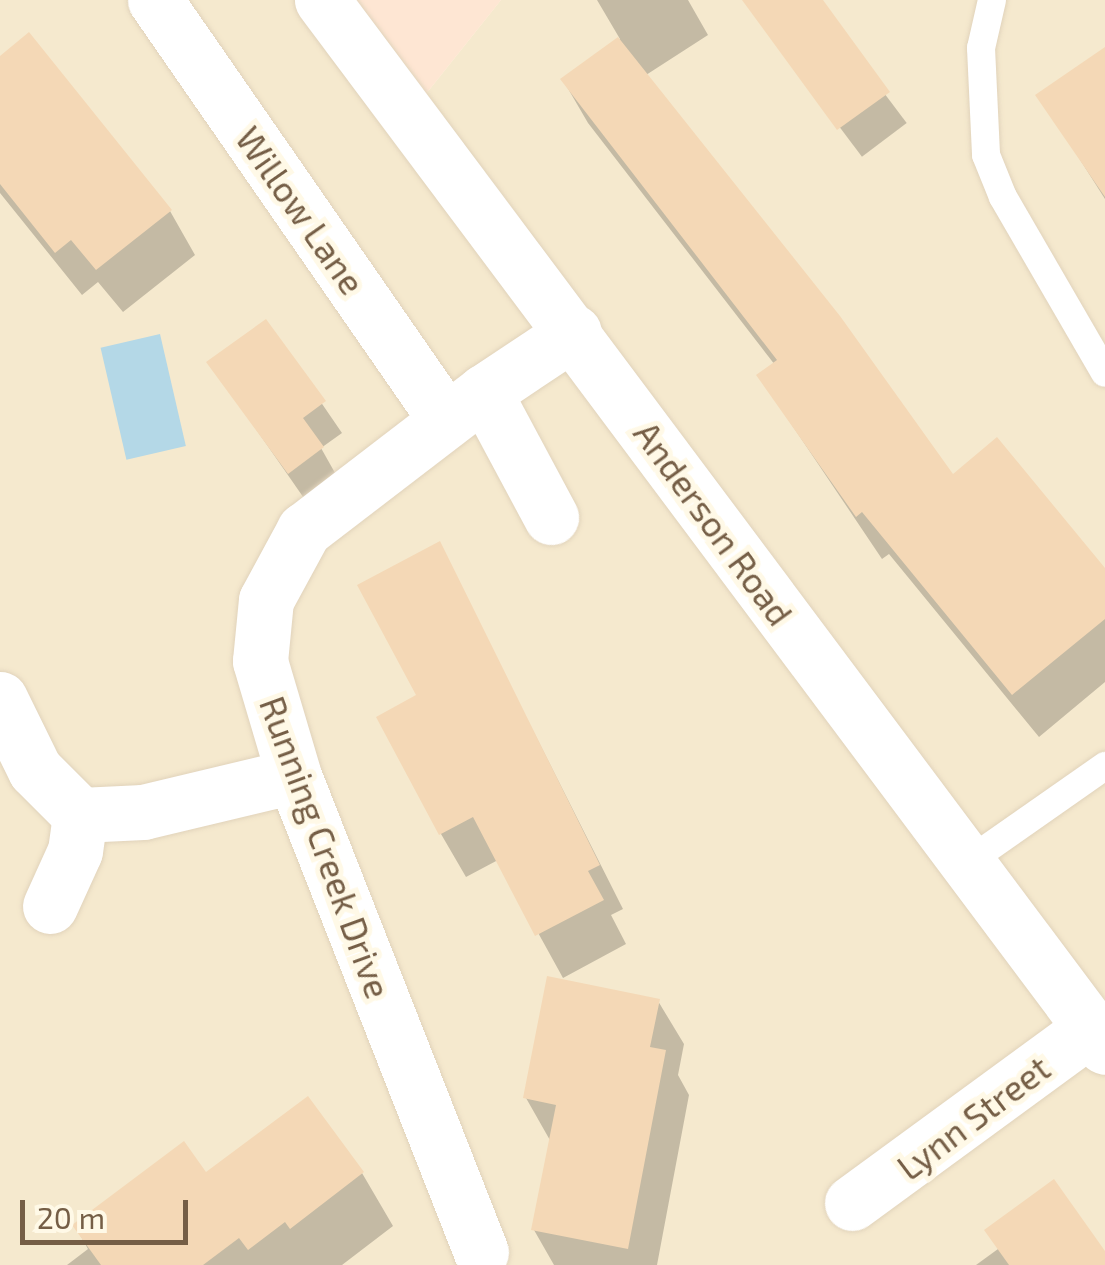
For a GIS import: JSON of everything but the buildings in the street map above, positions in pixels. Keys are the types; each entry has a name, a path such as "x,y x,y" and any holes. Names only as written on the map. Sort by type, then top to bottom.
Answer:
{"street":[{"name":"Willow Lane","path":"155,0 550,516"},
{"name":"Anderson Road","path":"322,0 574,332 1098,1038"},
{"name":"Running Creek Drive","path":"480,1252 294,776 260,661 266,600 281,563 304,530 465,406 574,332"},
{"path":"0,699 35,770 80,815 143,812 294,776"},
{"path":"50,906 75,851 80,815"},
{"name":"Lynn Street","path":"852,1203 1098,1038"}],"lane":[{"path":"992,0 981,48 986,155 1003,197 1105,373"},
{"path":"966,864 1105,766"}],"shaded area":[{"path":"0,0 322,0 410,114 501,0 1105,0 1105,1265 0,1265"},
{"path":"322,0 501,0 410,114"}],"water":[{"path":"160,334 186,446 126,460 101,348"}]}
